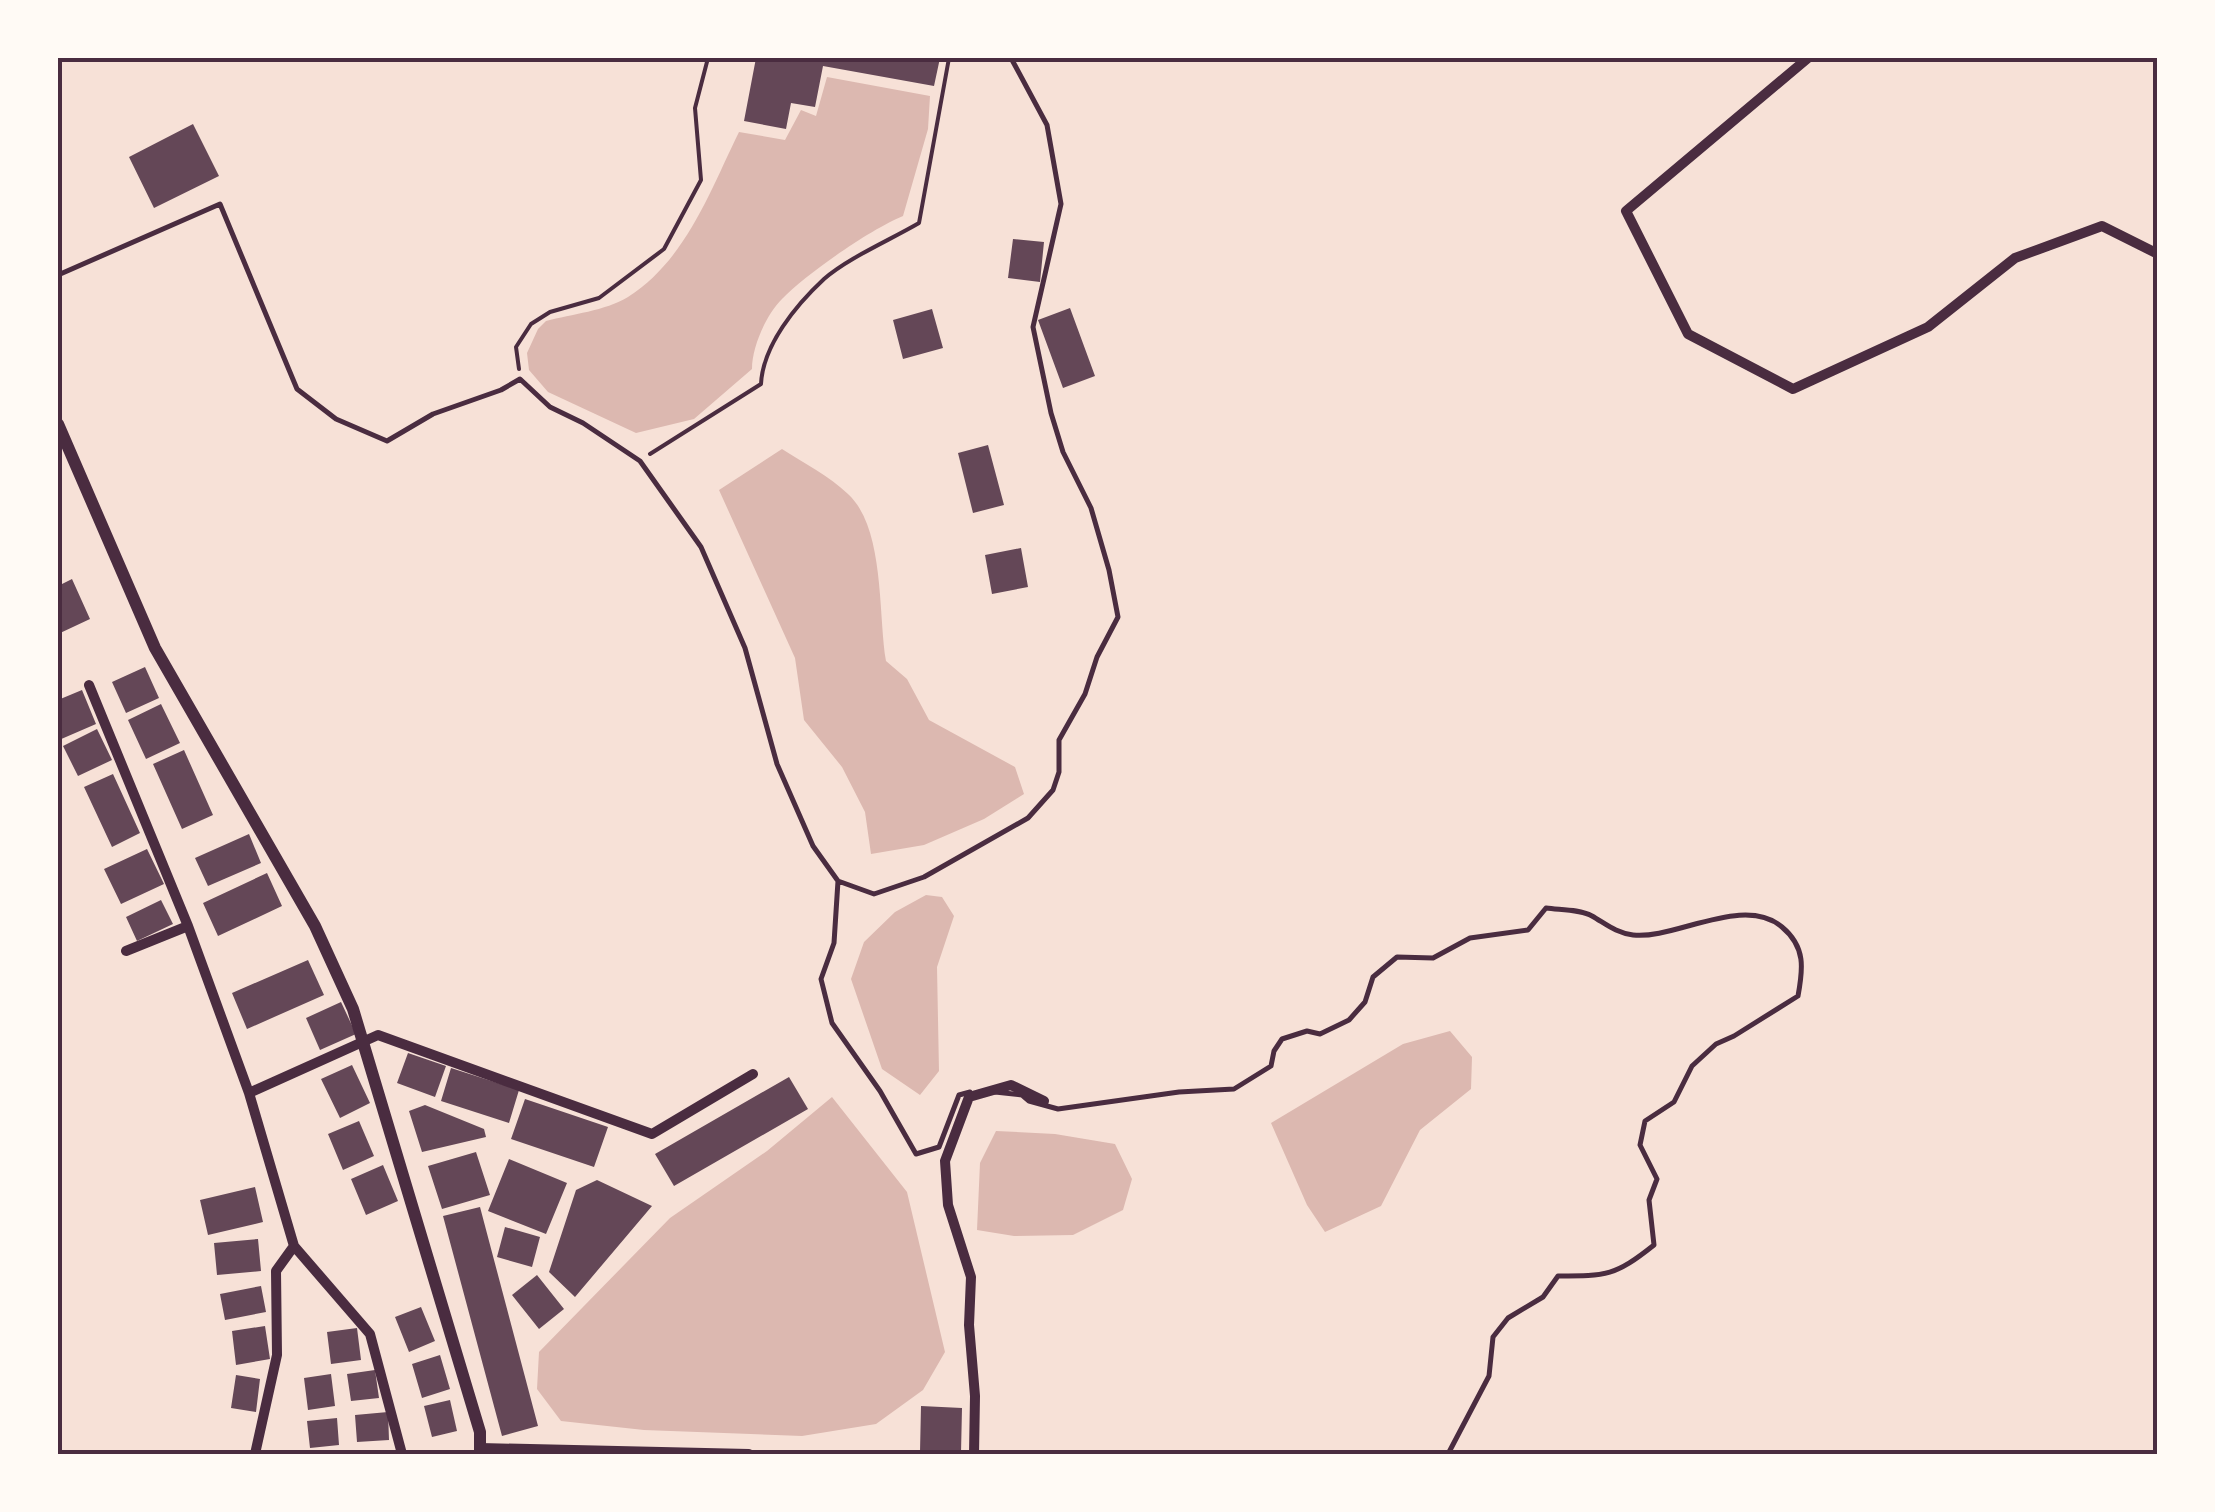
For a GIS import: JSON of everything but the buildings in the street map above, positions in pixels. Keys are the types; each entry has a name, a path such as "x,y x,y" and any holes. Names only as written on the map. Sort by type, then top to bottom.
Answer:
{"street":[{"path":"1808,58 1626,211 1688,334 1793,390 1928,326 2015,258 2032,251 2102,226 2158,254"},
{"path":"58,424 155,648 315,926 353,1009 480,1432 480,1451 749,1454"},
{"path":"89,684 188,926 248,1093 294,1246 370,1334 402,1454"},
{"path":"126,951 188,926"},
{"path":"248,1093 378,1035 652,1134 753,1074"},
{"path":"974,1454 971,1276 948,1205 944,1161 969,1097 1011,1085 1044,1102"},
{"path":"255,1454 278,1355 276,1270 294,1246"}],"lane":[{"path":"58,275 220,204 296,388 336,419 387,441 433,414 501,390 520,379 550,407 583,423 640,461 701,548 745,648 778,764 813,846 838,882 874,894 924,878 1028,818 1053,790 1059,772 1059,740 1085,694 1097,657 1118,617 1091,508 1063,452 1051,413 1033,327 1061,204 1047,125 1012,58"},
{"path":"838,882 834,942 822,979 832,1023 880,1091 916,1154 938,1147 959,1095 982,1089 1022,1095 1029,1101 1058,1109 1234,1088 1271,1066 1282,1039 1307,1031 1320,1034 1349,1020 1365,1002 1373,977 1397,957 1433,958 1470,938 1528,930 1546,908 1588,914 1610,929 1636,936 1751,914 1776,921 1792,935 1804,963 1798,996 1716,1044 1692,1066 1674,1102 1645,1121 1640,1145 1657,1179 1649,1200 1654,1245 1624,1268 1602,1276 1558,1276 1543,1297 1508,1318 1493,1337 1488,1376 1448,1454"}],"path":[{"path":"520,379 516,347 530,324 550,312 600,298 664,250 701,180 696,108 708,58"},
{"path":"640,461 761,384 768,350 826,278 919,224 949,58"}],"shaded area":[{"path":"827,77 930,96 928,129 903,216 840,253 782,299 761,332 752,369 694,419 636,433 548,392 529,370 527,353 538,329 546,321 619,302 648,282 666,264 694,223 739,132 785,140 801,110 816,116"},
{"path":"782,449 833,481 860,509 874,549 886,661 907,679 929,720 1015,767 1024,794 984,819 924,845 871,854 865,812 842,767 804,720 795,658 719,490"},
{"path":"926,895 942,897 954,916 937,967 939,1071 920,1095 882,1069 851,979 864,942 895,912"},
{"path":"1450,1031 1472,1057 1471,1089 1420,1130 1381,1206 1325,1232 1307,1205 1271,1123 1403,1044"},
{"path":"832,1097 907,1192 945,1352 923,1390 876,1424 802,1436 644,1430 561,1421 537,1389 539,1352 670,1218 767,1151"},
{"path":"996,1131 1055,1134 1115,1144 1132,1179 1123,1210 1073,1235 1014,1236 977,1230 980,1163"}]}
